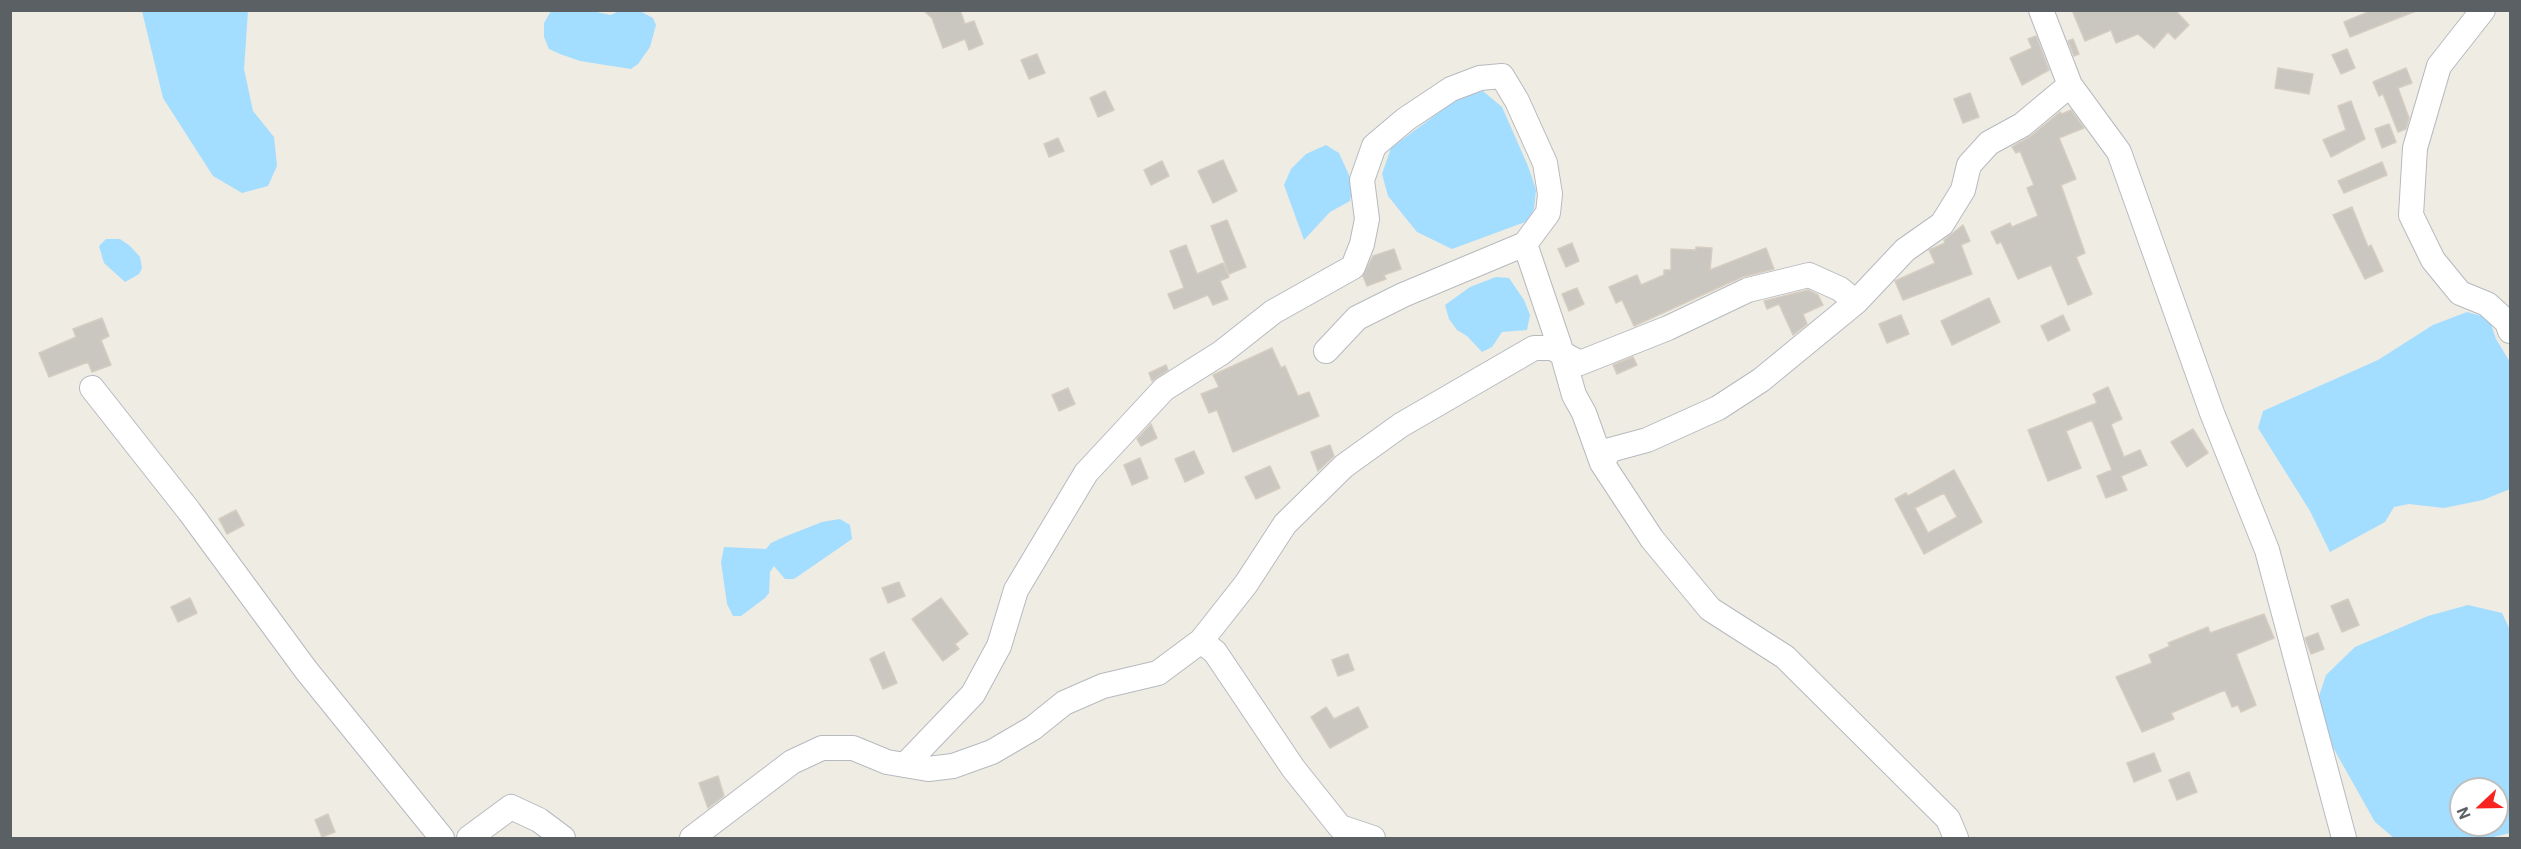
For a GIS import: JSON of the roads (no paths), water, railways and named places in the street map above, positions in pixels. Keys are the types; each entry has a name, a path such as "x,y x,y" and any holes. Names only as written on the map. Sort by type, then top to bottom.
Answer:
{"street":[{"path":"2041,10 2070,85 2119,152 2204,392 2267,550 2344,838"},
{"path":"2483,10 2439,66 2415,148 2411,215 2433,260 2460,293 2487,304 2507,322 2511,331"},
{"path":"905,765 973,694 999,646 1016,590 1086,473 1132,420 1164,389 1221,353 1273,312 1353,267 1362,244 1367,219 1362,180 1374,146 1406,119 1451,89 1480,78 1502,76 1517,101 1545,163 1550,194 1548,213 1525,244 1403,295 1357,318 1326,351"},
{"path":"1602,463 1610,450 1647,440 1707,412 1761,380 1856,302 1905,250 1942,224 1963,190 1970,165 1989,143 2022,125 2070,85"},
{"path":"1525,244 1574,395 1584,413 1602,463 1652,538 1710,609 1785,657 1948,819 1956,838"},
{"path":"692,838 792,762 822,748 853,748 887,762 928,769 953,766 992,752 1033,728 1064,703 1103,686 1158,673 1201,641 1246,584 1286,524 1344,466 1401,425 1534,348 1552,348 1563,356 1580,363 1668,328 1748,290 1809,275 1840,290 1856,302"},
{"path":"92,388 189,511 306,670 442,838"},
{"path":"1201,641 1215,652 1293,768 1340,827 1373,838"},
{"path":"470,838 511,807 539,820 563,838"},
{"path":"2336,808 2355,838"}],"water":[{"path":"638,10 653,18 656,25 650,47 638,64 631,69 580,61 560,54 549,49 544,37 544,23 551,11 592,11 611,15 619,11"},
{"path":"142,11 248,11 244,69 253,111 274,137 277,166 268,186 242,193 213,176 163,98"},
{"path":"1483,91 1502,107 1528,166 1536,190 1534,209 1528,221 1452,249 1417,232 1388,196 1382,174 1391,148 1457,99"},
{"path":"1326,145 1339,153 1353,184 1350,201 1330,212 1304,240 1284,185 1291,169 1306,154"},
{"path":"106,239 120,239 130,246 140,257 142,268 139,274 125,282 104,263 99,246"},
{"path":"1496,277 1509,278 1524,300 1530,315 1527,330 1502,332 1492,347 1482,352 1467,336 1457,330 1449,319 1445,305 1470,287"},
{"path":"2467,312 2489,318 2496,339 2510,362 2510,489 2483,500 2444,508 2409,504 2394,507 2385,522 2330,552 2310,511 2258,428 2263,411 2378,360 2433,325"},
{"path":"840,519 850,525 852,539 794,579 785,579 774,566 770,572 769,593 765,598 741,616 733,616 727,604 721,562 724,547 766,549 771,543 784,537 822,522"},
{"path":"2468,605 2502,613 2510,630 2510,833 2509,777 2449,777 2449,837 2493,837 2394,838 2375,822 2326,735 2318,699 2326,675 2355,647 2428,616"}]}
